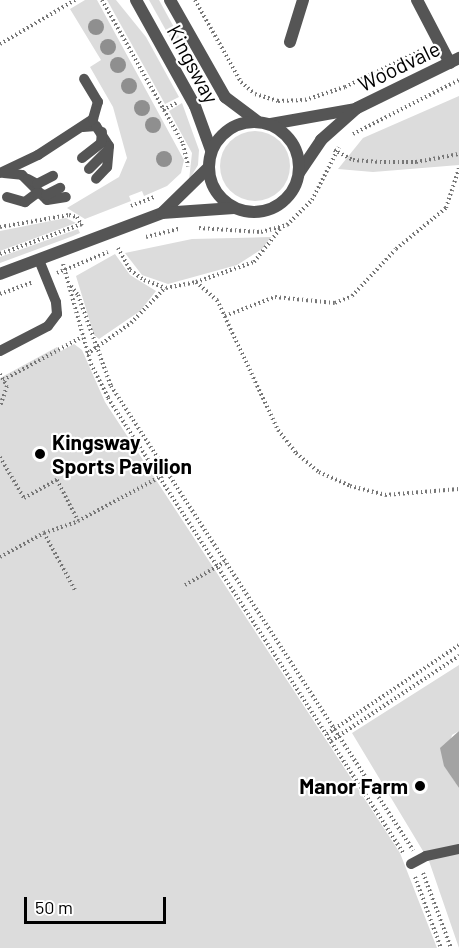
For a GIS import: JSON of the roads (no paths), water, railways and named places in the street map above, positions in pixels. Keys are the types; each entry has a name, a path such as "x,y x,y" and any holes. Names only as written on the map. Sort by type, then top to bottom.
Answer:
{"street":[{"name":"Kingsway","path":"136,0 195,106 211,150"},
{"name":"Kingsway","path":"170,0 225,97 257,121"},
{"path":"290,42 303,0"},
{"path":"417,0 439,42 454,60"},
{"name":"Woodvale","path":"299,173 321,140 357,108 454,60"},
{"name":"Woodvale","path":"271,124 357,108"},
{"path":"0,274 162,213 235,208 249,212 276,207 291,193 299,173 293,144 271,124 257,121 229,128 211,150 208,168 216,192 235,208"},
{"path":"162,213 208,168"}],"lane":[{"path":"82,158 101,143 98,108 84,79"},
{"path":"83,128 98,108"},
{"path":"0,173 89,125 101,130 109,146 107,167 96,179"},
{"path":"89,169 105,157 109,146"},
{"path":"0,173 14,173 37,184 53,176"},
{"path":"28,179 37,193 53,201 63,192"},
{"path":"6,197 25,202 37,193"},
{"path":"0,351 53,321 57,308 39,260"},
{"path":"414,862 459,849"}],"place":[{"name":"Kingsway Sports Pavilion","path":"40,454"},
{"name":"Manor Farm","path":"420,786"}]}
